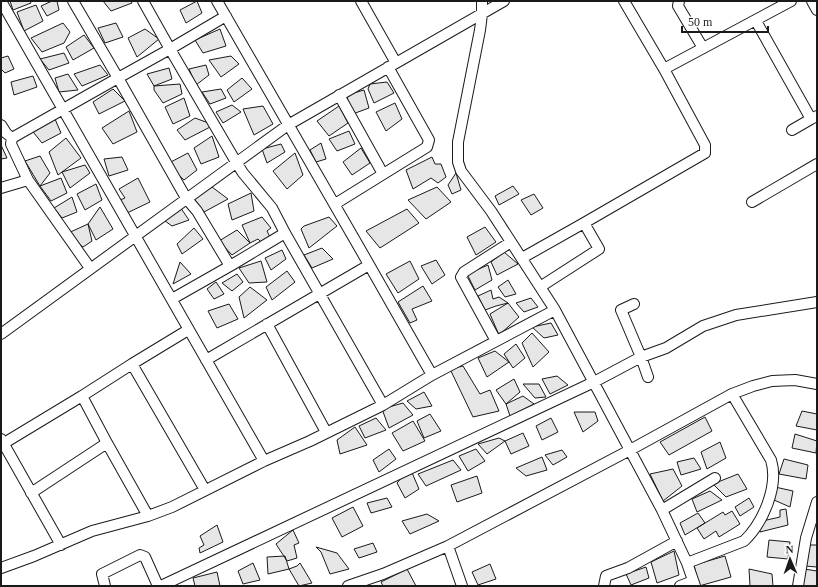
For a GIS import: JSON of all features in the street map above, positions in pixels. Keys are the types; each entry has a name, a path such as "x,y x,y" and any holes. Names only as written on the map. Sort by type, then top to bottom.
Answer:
{"street":[{"path":"1,1 264,461"},
{"path":"73,1 186,198 197,211 230,266"},
{"path":"142,1 236,162 243,173 272,208 319,294 383,405"},
{"path":"217,1 288,125 336,204 432,375"},
{"path":"336,204 427,147 428,140 362,1"},
{"path":"482,1 480,30 458,142 458,162 461,171 491,211 555,310 662,510 687,563 694,584 680,586"},
{"path":"1,334 288,125 504,1"},
{"path":"522,258 705,153 705,145 664,69 624,1"},
{"path":"679,1 678,6 703,48"},
{"path":"664,69 791,1"},
{"path":"812,1 817,10"},
{"path":"12,138 226,16"},
{"path":"756,21 814,118 792,130"},
{"path":"339,95 384,174"},
{"path":"1,125 6,133 12,138"},
{"path":"12,138 11,144 28,180 90,268"},
{"path":"752,202 817,164"},
{"path":"1,188 28,180"},
{"path":"540,287 599,249 584,222"},
{"path":"172,299 285,233"},
{"path":"496,341 461,277 464,272 511,242"},
{"path":"206,360 370,265"},
{"path":"161,586 594,382 642,357 666,348 703,326 730,318 817,302"},
{"path":"634,304 621,310 642,357 648,377"},
{"path":"1,568 61,545 92,531 148,516 172,507 264,461 383,405 432,375 555,310"},
{"path":"267,324 326,432"},
{"path":"61,545 2,442 82,396 188,330"},
{"path":"132,364 205,490"},
{"path":"348,586 383,574 448,546 630,450 732,394 772,381 795,380 817,384"},
{"path":"687,563 744,541 751,534 763,514 773,484 774,471 771,460 732,394"},
{"path":"82,396 148,516"},
{"path":"32,493 107,443"},
{"path":"662,510 715,478"},
{"path":"798,586 806,538 817,502"},
{"path":"604,586 606,576 628,568 676,541"},
{"path":"448,546 462,586"},
{"path":"105,586 102,574 140,555 145,557 158,586"}],"building":[{"path":"10,1 30,1 31,3 13,10"},
{"path":"52,1 57,1 59,10 47,16 41,6"},
{"path":"103,1 131,1 132,3 111,11"},
{"path":"197,1 202,13 186,23 180,10"},
{"path":"36,5 43,21 24,31 17,12"},
{"path":"63,23 70,32 64,43 42,52 31,38"},
{"path":"116,23 123,37 105,43 98,28"},
{"path":"145,29 159,39 137,57 128,38"},
{"path":"220,29 226,46 203,53 195,40"},
{"path":"84,35 94,48 73,60 66,47"},
{"path":"64,53 69,63 49,70 40,59"},
{"path":"8,56 14,69 5,73 1,69 1,58"},
{"path":"231,56 239,64 221,77 209,60"},
{"path":"100,65 108,75 82,86 74,74"},
{"path":"206,65 209,75 196,85 189,69"},
{"path":"169,68 172,79 154,86 147,74"},
{"path":"68,74 78,90 59,92 55,78"},
{"path":"33,76 37,87 14,95 11,82"},
{"path":"242,78 252,89 234,102 227,90"},
{"path":"387,82 394,93 374,103 368,89 370,84"},
{"path":"180,84 182,94 163,103 154,90 154,86"},
{"path":"113,89 125,101 99,114 93,102"},
{"path":"221,89 226,98 210,104 202,92"},
{"path":"364,90 369,108 350,115 347,95"},
{"path":"184,98 190,116 173,124 165,107"},
{"path":"395,103 402,119 386,131 376,112"},
{"path":"232,105 241,112 223,123 216,112"},
{"path":"263,106 273,124 254,135 243,109"},
{"path":"339,106 348,123 329,136 317,121"},
{"path":"129,111 137,132 113,144 102,128"},
{"path":"195,118 214,125 185,140 177,130"},
{"path":"55,119 61,133 42,143 30,128"},
{"path":"349,131 355,144 337,151 329,139"},
{"path":"212,136 219,157 201,164 194,148"},
{"path":"66,138 81,158 58,175 49,152"},
{"path":"321,143 326,159 316,162 310,150"},
{"path":"281,144 285,152 267,163 262,149"},
{"path":"1,145 7,158 1,159"},
{"path":"361,148 370,163 352,175 343,162"},
{"path":"188,153 197,170 184,180 167,164"},
{"path":"295,153 303,175 287,189 273,171"},
{"path":"40,156 50,173 40,186 25,161"},
{"path":"122,157 128,170 109,176 104,159"},
{"path":"432,157 435,164 441,164 446,177 438,183 431,178 413,189 406,170"},
{"path":"85,165 90,173 70,188 62,172"},
{"path":"456,173 461,190 452,194 448,185"},
{"path":"61,178 67,193 51,201 40,186"},
{"path":"138,178 150,202 127,213 120,200 125,198 119,189"},
{"path":"96,184 102,200 85,210 77,194"},
{"path":"513,186 519,194 499,205 495,196"},
{"path":"212,187 228,199 204,212 193,198"},
{"path":"437,187 451,202 426,219 408,200"},
{"path":"251,193 254,211 232,220 228,204"},
{"path":"534,194 543,208 531,215 521,200"},
{"path":"72,197 77,212 62,218 54,208"},
{"path":"100,207 113,229 96,240 88,224"},
{"path":"180,207 189,220 172,226 165,221"},
{"path":"407,209 419,223 380,248 366,231"},
{"path":"262,217 271,228 267,231 272,241 262,243 258,239 250,243 242,225"},
{"path":"329,217 337,226 309,248 301,229 304,226"},
{"path":"88,224 92,241 83,247 66,234"},
{"path":"485,227 496,242 476,255 467,237"},
{"path":"194,228 203,239 182,254 177,244"},
{"path":"237,230 250,243 232,255 219,241"},
{"path":"322,248 333,259 312,268 304,255"},
{"path":"282,250 286,259 271,270 265,258"},
{"path":"504,252 518,264 497,275 491,262"},
{"path":"436,260 445,275 432,284 421,266"},
{"path":"261,261 267,282 249,283 239,268"},
{"path":"410,261 419,279 398,293 386,274"},
{"path":"180,262 191,274 173,284"},
{"path":"488,265 492,280 475,290 467,274"},
{"path":"287,271 295,282 272,300 266,287"},
{"path":"237,274 243,282 232,291 222,283"},
{"path":"508,280 516,294 505,297 498,287"},
{"path":"216,282 224,294 214,299 207,289"},
{"path":"423,286 432,301 412,309 417,320 410,323 398,302"},
{"path":"250,287 267,300 244,318 239,297"},
{"path":"491,290 493,299 499,297 508,303 485,310 478,296"},
{"path":"531,298 538,307 524,312 516,303"},
{"path":"508,303 519,317 499,335 490,314"},
{"path":"229,304 238,319 217,328 208,311"},
{"path":"551,323 558,335 544,338 532,327"},
{"path":"532,333 549,352 533,367 522,343"},
{"path":"516,344 525,358 513,368 504,354"},
{"path":"495,351 509,362 487,377 478,358"},
{"path":"463,366 480,394 490,390 499,411 473,417 450,369"},
{"path":"557,376 568,385 550,394 542,379"},
{"path":"514,379 520,392 506,404 496,390"},
{"path":"523,384 539,384 546,397 535,398"},
{"path":"424,392 432,406 416,409 407,401"},
{"path":"523,396 534,404 510,416 506,404"},
{"path":"403,403 413,415 389,428 382,409"},
{"path":"802,411 817,414 817,430 796,426"},
{"path":"574,412 595,412 598,421 583,432"},
{"path":"430,414 441,431 424,438 417,421"},
{"path":"705,417 712,431 669,455 660,442"},
{"path":"376,418 386,430 365,438 359,426"},
{"path":"551,418 558,432 542,440 536,426"},
{"path":"413,421 425,441 403,451 392,433"},
{"path":"355,427 367,445 340,454 337,440"},
{"path":"523,433 529,446 511,454 505,441"},
{"path":"795,434 817,441 816,453 792,448"},
{"path":"499,438 505,441 487,454 478,444"},
{"path":"720,442 726,458 707,469 701,452"},
{"path":"389,449 396,459 379,472 373,460"},
{"path":"476,449 485,461 468,471 459,456"},
{"path":"562,450 567,457 553,465 545,455"},
{"path":"542,457 547,470 526,476 516,468"},
{"path":"694,458 701,469 681,475 677,462"},
{"path":"784,459 808,465 806,479 779,474"},
{"path":"453,460 461,470 426,486 418,474"},
{"path":"410,468 419,489 405,498 397,483"},
{"path":"673,469 682,486 663,501 650,474"},
{"path":"738,474 747,489 726,497 713,484"},
{"path":"477,476 482,493 457,502 451,485"},
{"path":"775,487 793,491 790,507 774,500"},
{"path":"710,491 722,500 697,512 692,499"},
{"path":"387,498 392,507 371,513 367,503"},
{"path":"749,498 754,507 740,516 735,507"},
{"path":"353,507 363,526 342,537 332,518"},
{"path":"786,509 788,525 760,532 758,522 780,517 780,510"},
{"path":"732,511 740,524 719,537 716,531 704,539 697,528 723,512 725,515"},
{"path":"698,513 705,523 685,535 680,523"},
{"path":"427,514 439,521 410,534 402,521"},
{"path":"217,525 223,542 200,553 199,548 204,545 200,536"},
{"path":"293,530 299,543 294,545 297,558 287,561 276,544"},
{"path":"769,540 790,542 788,559 767,557"},
{"path":"373,543 377,552 359,558 354,549"},
{"path":"810,545 817,545 817,567 805,566"},
{"path":"316,547 337,553 349,569 330,574 321,552"},
{"path":"674,551 679,575 657,583 651,562"},
{"path":"285,556 289,569 268,574 267,557"},
{"path":"725,556 731,577 699,586 694,565"},
{"path":"253,563 260,580 243,584 238,571"},
{"path":"300,563 312,583 299,586 289,569"},
{"path":"490,564 496,579 478,585 472,572"},
{"path":"646,567 649,578 631,585 626,574"},
{"path":"407,569 416,586 383,586 381,582"},
{"path":"749,569 772,574 773,586 750,586"},
{"path":"804,569 817,571 817,586 801,586"},
{"path":"217,572 220,586 195,586 193,578"}]}
